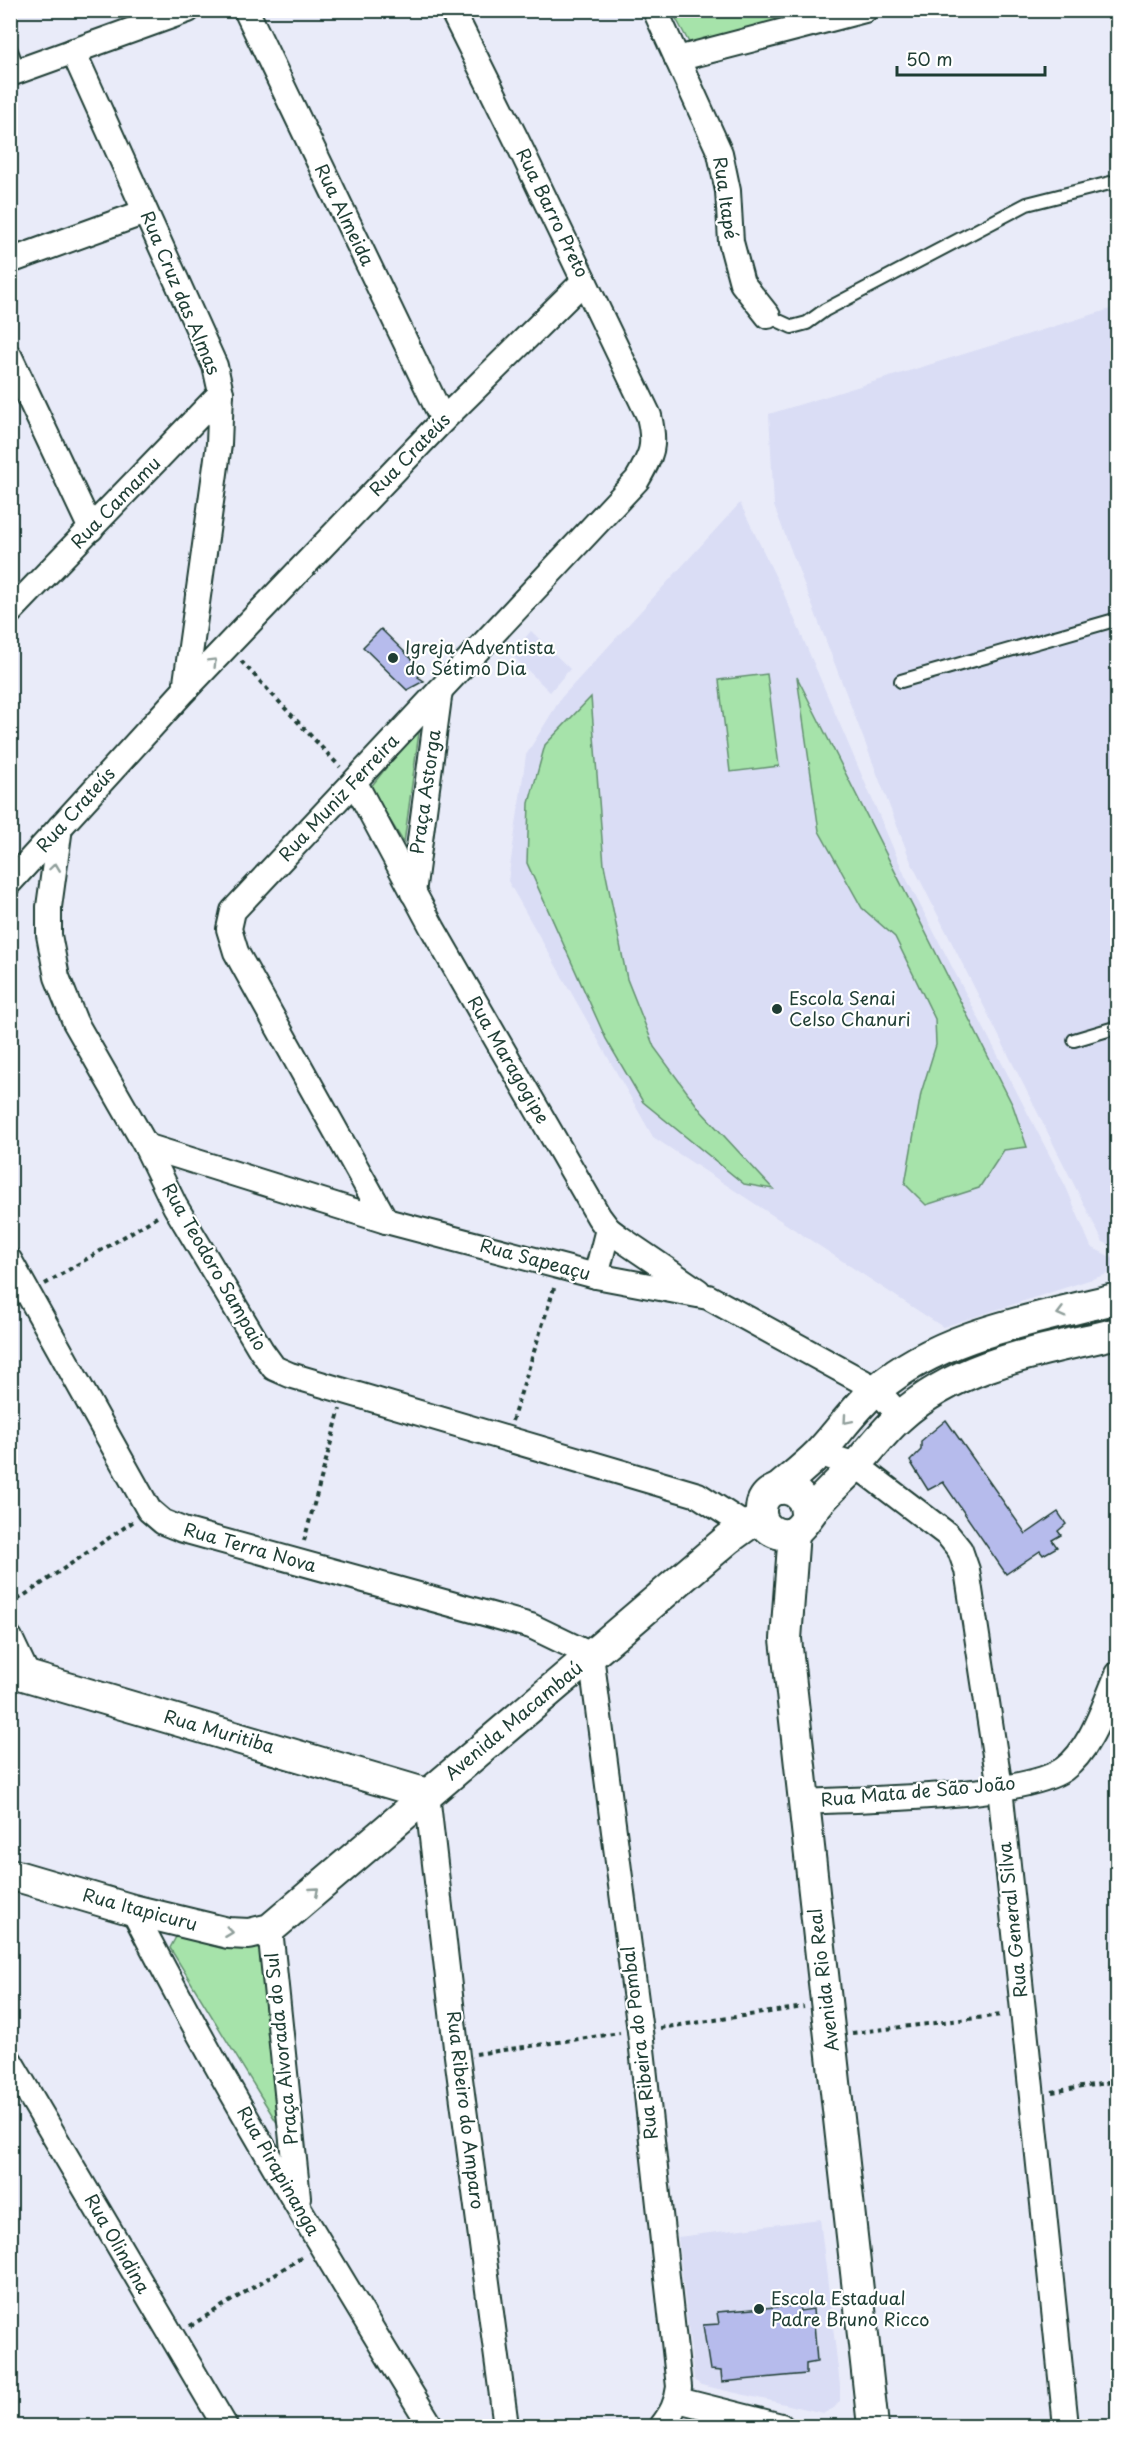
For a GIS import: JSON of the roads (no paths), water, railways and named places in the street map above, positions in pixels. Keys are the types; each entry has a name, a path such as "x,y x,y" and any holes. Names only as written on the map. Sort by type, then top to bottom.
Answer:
{"street":[{"path":"15,73 188,10"},
{"name":"Rua Almeida","path":"246,10 443,420"},
{"name":"Rua Barro Preto","path":"452,10 649,416"},
{"name":"Rua Itapé","path":"655,10 720,153 728,191 731,242 742,283 768,316"},
{"path":"677,59 865,10"},
{"name":"Rua Cruz das Almas","path":"73,51 215,366 221,393 219,444 185,690"},
{"path":"10,261 145,212"},
{"name":"Rua Crateús","path":"14,878 185,690 443,420 584,281"},
{"path":"10,357 91,529"},
{"name":"Rua Camamu","path":"10,612 221,393"},
{"name":"Rua Muniz Ferreira","path":"386,1221 236,952 229,929 233,911 637,480 651,456 654,438 649,416"},
{"path":"193,635 210,639 234,640"},
{"name":"Praça Astorga","path":"413,893 440,690"},
{"name":"Rua Maragogipe","path":"355,783 413,893 599,1217 608,1229 708,1297"},
{"name":"Rua Teodoro Sampaio","path":"60,827 49,907 49,935 57,977 75,1022 146,1146 175,1206 274,1368 698,1495 754,1522"},
{"path":"14,878 32,885 49,907"},
{"name":"Rua Sapeaçu","path":"146,1146 386,1221 596,1276 708,1297 876,1389 900,1417"},
{"path":"596,1276 608,1229"},
{"name":"Rua Terra Nova","path":"10,1261 30,1293 149,1510 163,1522 183,1530 531,1626 591,1655"},
{"path":"778,1489 818,1453 876,1389 898,1372 970,1338 1118,1298"},
{"path":"800,1525 806,1508 803,1498 787,1488 769,1493 763,1500 754,1522 775,1533 784,1534 800,1525 900,1417 935,1391 972,1372 994,1364 1118,1333"},
{"name":"Rua General Silva","path":"818,1453 856,1465 948,1535 960,1550 967,1570 1000,1788 1066,2427"},
{"name":"Avenida Macambaú","path":"270,1929 591,1655 754,1522"},
{"name":"Avenida Rio Real","path":"800,1525 786,1639 873,2427"},
{"path":"10,1638 19,1673"},
{"name":"Rua Ribeira do Pombal","path":"591,1655 640,2031 678,2400"},
{"name":"Rua Muritiba","path":"19,1673 427,1794"},
{"name":"Rua Mata de São João","path":"803,1802 953,1793 1037,1781 1064,1769 1085,1746 1118,1674"},
{"name":"Rua Ribeiro do Amparo","path":"427,1794 457,2056 506,2427"},
{"name":"Rua Itapicuru","path":"10,1874 133,1910 228,1934 249,1934 270,1929"},
{"name":"Rua Pirapinanga","path":"133,1910 183,2005 320,2246 431,2427"},
{"name":"Praça Alvorada do Sul","path":"270,1929 299,2206"},
{"name":"Rua Olindina","path":"10,2061 225,2427"},
{"path":"662,2427 673,2412 678,2400 781,2427"}],"lane":[{"path":"10,48 15,73"},
{"path":"768,316 792,327 807,323 825,310 1027,204 1118,181"},
{"path":"901,681 1118,619"},
{"path":"1074,1040 1118,1027"}],"place":[{"name":"Igreja Adventista do Sétimo Dia","path":"393,658"},
{"name":"Escola Senai Celso Chanuri","path":"777,1009"},
{"name":"Escola Estadual Padre Bruno Ricco","path":"759,2309"}]}
